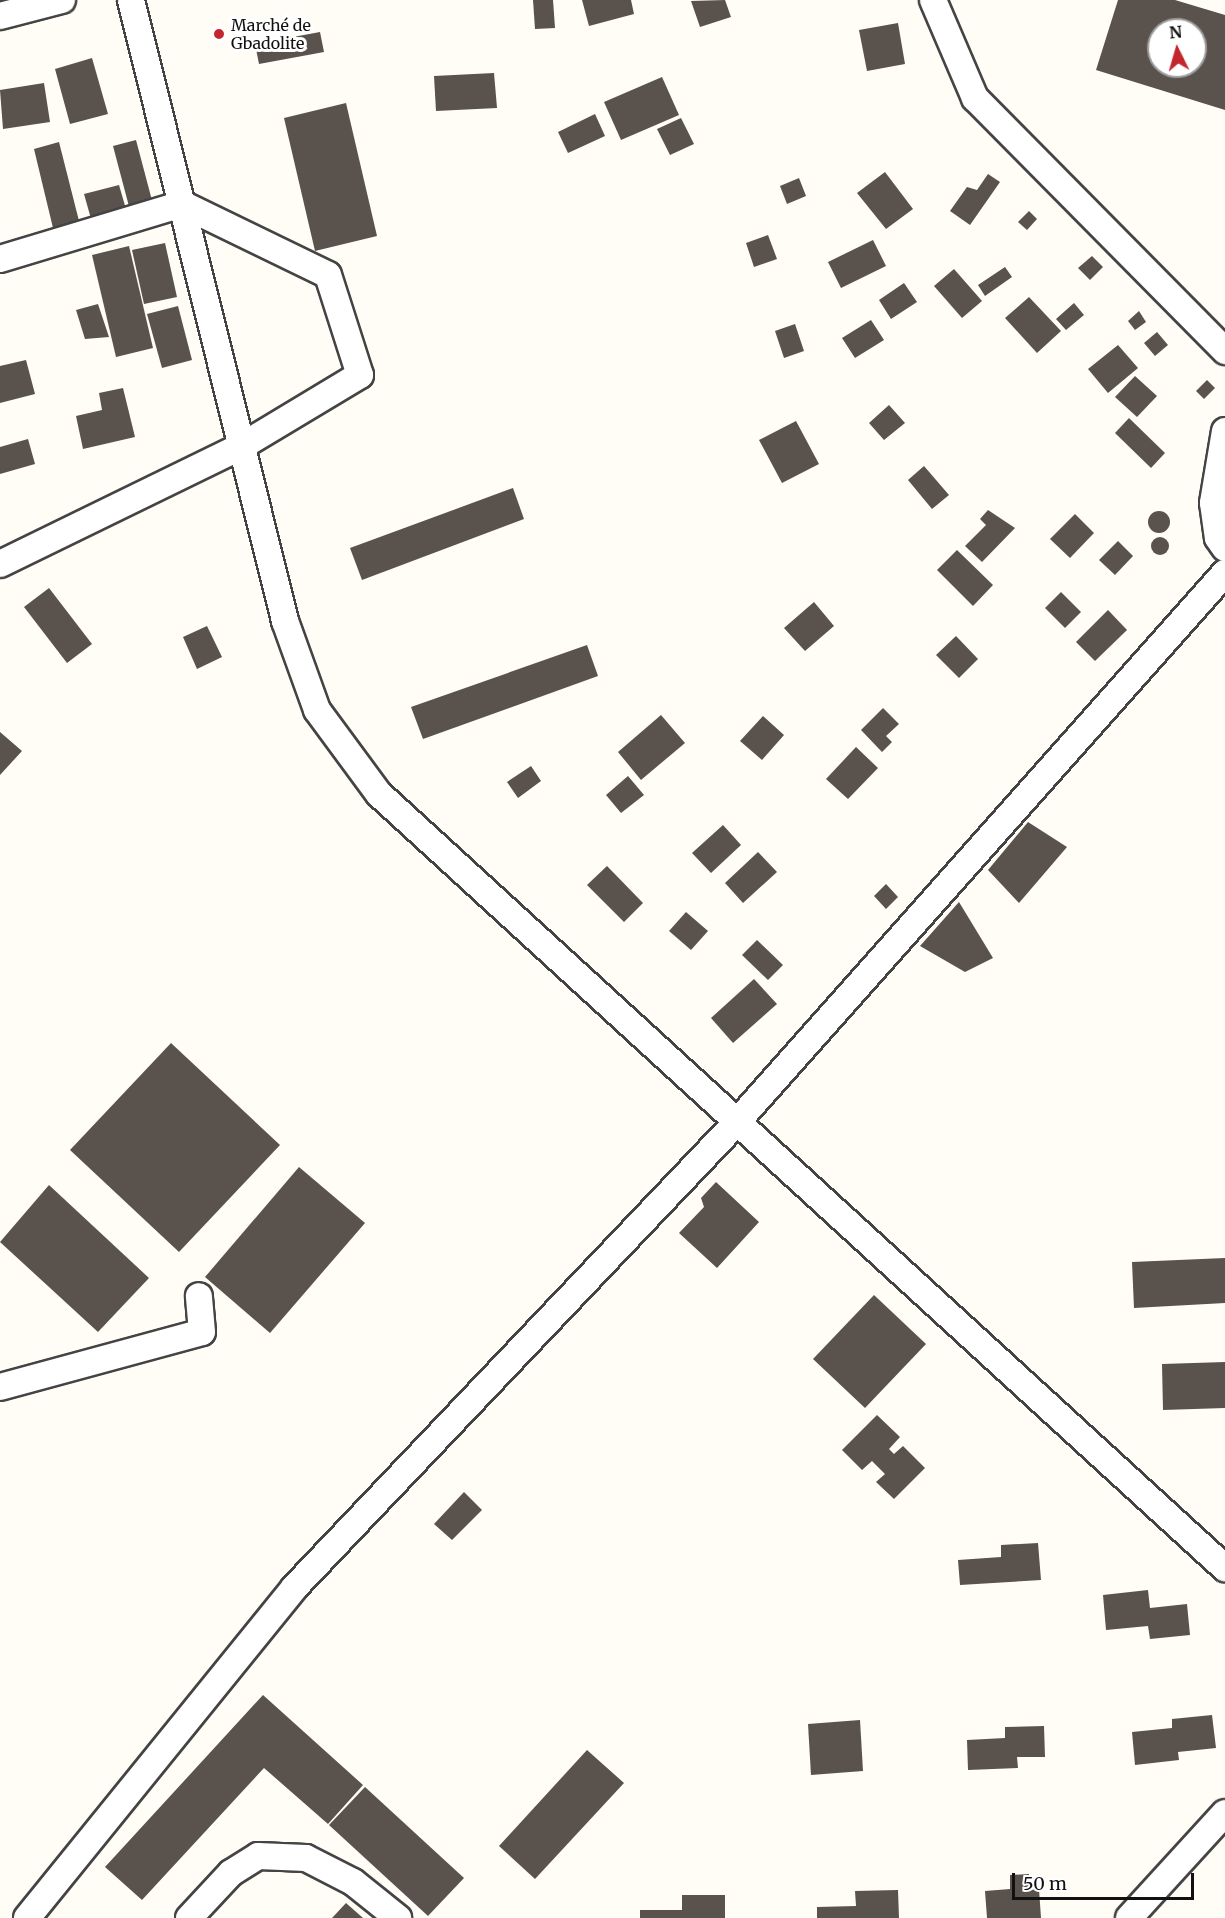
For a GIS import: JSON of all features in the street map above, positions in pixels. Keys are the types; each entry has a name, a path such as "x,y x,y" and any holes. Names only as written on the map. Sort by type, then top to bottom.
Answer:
{"street":[{"path":"0,16 62,0"},
{"path":"131,0 285,621 317,710 379,794 1225,1568"},
{"path":"933,0 975,98 1225,351"},
{"path":"0,259 182,204 328,275 360,375 242,446 0,564"},
{"path":"1225,431 1213,503 1218,538 1225,548"},
{"path":"27,1918 294,1588 736,1122 1225,573"},
{"path":"0,1387 202,1332 199,1296"},
{"path":"1129,1918 1225,1813"},
{"path":"189,1918 231,1873 258,1856 306,1858 353,1882 398,1918"}],"building":[{"path":"533,0 553,0 555,28 535,29"},
{"path":"582,0 631,0 634,14 589,26"},
{"path":"725,0 731,17 700,27 691,1"},
{"path":"1118,0 1175,0 1225,15 1225,110 1096,70"},
{"path":"898,23 905,64 867,71 859,30"},
{"path":"320,32 324,52 259,64 255,44"},
{"path":"92,58 108,114 70,124 55,69"},
{"path":"494,73 497,108 436,111 434,76"},
{"path":"662,77 679,115 621,140 604,102"},
{"path":"44,83 50,122 3,129 0,90"},
{"path":"346,103 377,236 315,251 284,118"},
{"path":"595,114 605,136 568,153 558,132"},
{"path":"681,118 694,144 670,155 657,129"},
{"path":"136,140 154,208 131,214 113,146"},
{"path":"59,142 79,221 53,228 34,149"},
{"path":"885,172 913,209 886,229 857,193"},
{"path":"988,174 1000,182 970,225 950,211 967,187 977,190"},
{"path":"799,178 806,196 787,204 780,186"},
{"path":"119,185 128,216 93,226 84,194"},
{"path":"1029,211 1037,219 1027,230 1018,222"},
{"path":"768,235 777,259 754,267 746,243"},
{"path":"873,240 886,266 841,288 828,262"},
{"path":"165,243 177,297 144,304 132,250"},
{"path":"129,246 153,348 116,357 92,255"},
{"path":"1092,256 1103,267 1090,280 1078,268"},
{"path":"1005,267 1012,277 985,296 978,285"},
{"path":"954,269 982,301 962,318 934,286"},
{"path":"904,283 917,302 891,319 879,300"},
{"path":"1029,297 1061,331 1037,353 1005,318"},
{"path":"1074,303 1084,315 1066,330 1056,319"},
{"path":"98,304 109,337 85,339 76,310"},
{"path":"178,306 192,360 162,368 147,314"},
{"path":"1139,311 1146,322 1135,330 1128,321"},
{"path":"871,320 884,340 855,358 842,338"},
{"path":"795,324 804,351 784,358 775,331"},
{"path":"1157,332 1168,345 1155,356 1144,343"},
{"path":"1118,345 1138,368 1108,393 1088,369"},
{"path":"26,360 35,394 0,403 0,366"},
{"path":"1135,376 1157,396 1137,417 1115,397"},
{"path":"1207,380 1215,388 1204,399 1196,391"},
{"path":"123,388 135,437 83,449 76,416 102,410 99,393"},
{"path":"889,405 905,423 884,440 869,423"},
{"path":"1129,418 1165,453 1151,468 1115,433"},
{"path":"796,421 819,464 782,483 759,440"},
{"path":"28,439 35,464 0,474 0,447"},
{"path":"924,466 949,495 932,509 908,480"},
{"path":"513,488 524,519 362,580 350,548"},
{"path":"988,510 1015,528 982,562 965,546 986,525 980,519"},
{"path":"1159,511 1167,514 1170,522 1167,530 1159,533 1151,530 1148,522 1151,514"},
{"path":"1075,514 1094,533 1070,558 1050,539"},
{"path":"1160,537 1166,540 1169,546 1166,552 1160,555 1154,552 1151,546 1154,540"},
{"path":"1118,541 1133,556 1115,575 1099,560"},
{"path":"957,550 993,585 973,606 937,570"},
{"path":"49,588 92,644 67,663 24,607"},
{"path":"1061,592 1081,612 1065,628 1045,608"},
{"path":"814,602 834,626 805,651 784,628"},
{"path":"1108,610 1127,630 1095,661 1076,642"},
{"path":"207,626 222,657 197,669 183,637"},
{"path":"956,636 978,659 959,678 936,655"},
{"path":"587,645 598,676 423,739 411,707"},
{"path":"883,708 899,724 886,736 892,742 882,752 861,730"},
{"path":"661,715 685,743 641,780 618,752"},
{"path":"763,716 784,735 762,760 740,741"},
{"path":"0,732 22,751 0,775"},
{"path":"856,747 878,768 848,799 826,779"},
{"path":"531,766 541,781 518,798 507,782"},
{"path":"628,776 644,795 621,813 606,795"},
{"path":"1028,822 1067,847 1019,903 988,870"},
{"path":"723,825 741,845 711,873 692,853"},
{"path":"758,852 777,872 743,903 725,883"},
{"path":"607,866 643,903 624,922 587,885"},
{"path":"886,884 898,897 886,909 874,896"},
{"path":"959,902 993,958 965,972 920,946"},
{"path":"686,912 708,931 691,950 669,931"},
{"path":"757,940 783,965 768,980 742,955"},
{"path":"754,979 777,1004 733,1043 711,1018"},
{"path":"171,1043 280,1145 179,1252 70,1150"},
{"path":"299,1167 365,1223 270,1333 205,1277"},
{"path":"716,1182 759,1222 717,1268 679,1233 704,1207 701,1198"},
{"path":"49,1185 149,1278 98,1332 0,1242"},
{"path":"1225,1258 1225,1303 1134,1308 1132,1262"},
{"path":"874,1295 926,1344 865,1408 813,1359"},
{"path":"1225,1362 1225,1408 1163,1410 1162,1364"},
{"path":"877,1415 900,1437 889,1449 894,1454 903,1446 925,1468 894,1499 876,1482 885,1474 872,1461 862,1470 842,1450"},
{"path":"464,1492 482,1510 452,1540 434,1524"},
{"path":"1038,1543 1041,1580 960,1585 958,1560 1001,1557 1001,1545"},
{"path":"1148,1590 1150,1608 1187,1604 1190,1635 1150,1639 1148,1626 1106,1630 1103,1595"},
{"path":"263,1695 363,1785 328,1824 264,1768 142,1900 105,1867"},
{"path":"1212,1715 1216,1748 1178,1752 1179,1760 1135,1765 1132,1732 1172,1728 1172,1719"},
{"path":"860,1720 863,1771 811,1775 808,1724"},
{"path":"1044,1726 1045,1757 1017,1757 1018,1768 968,1770 967,1740 1005,1738 1005,1727"},
{"path":"587,1750 624,1783 535,1879 499,1846"},
{"path":"365,1787 464,1878 428,1916 329,1825"},
{"path":"1029,1874 1030,1890 1039,1889 1041,1918 987,1918 985,1891 1010,1889 1010,1875"},
{"path":"898,1890 899,1918 817,1918 817,1907 856,1906 855,1891"},
{"path":"682,1895 725,1895 725,1918 640,1918 640,1910 682,1910"},
{"path":"346,1903 363,1918 332,1918"}],"place":[{"name":"Marché de Gbadolite","path":"219,34"}]}
